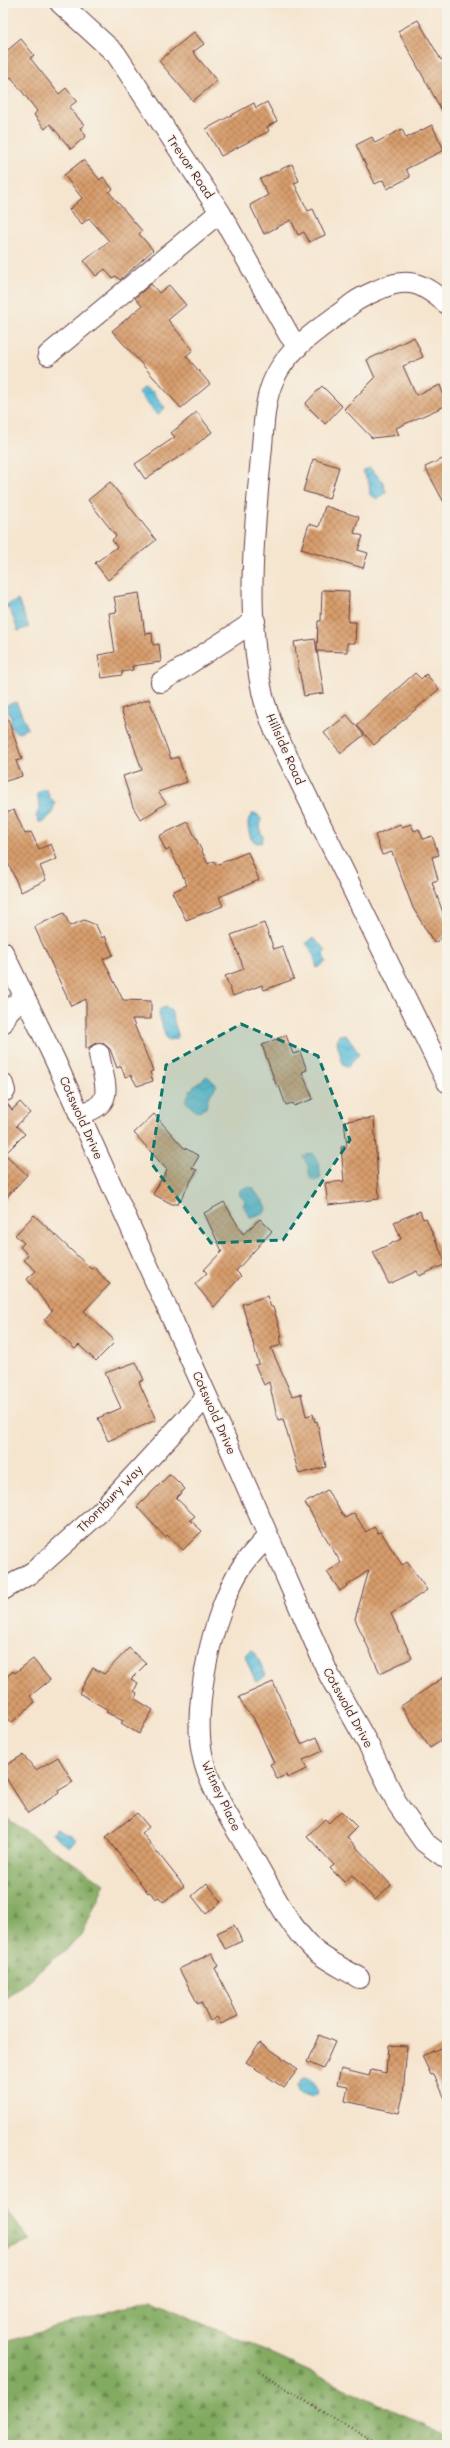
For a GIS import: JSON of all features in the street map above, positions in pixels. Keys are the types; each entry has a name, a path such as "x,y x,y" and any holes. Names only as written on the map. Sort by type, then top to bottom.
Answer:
{"street":[{"name":"Trevor Road","path":"60,3 116,54 220,212 289,335 298,347"},
{"path":"48,355 220,212"},
{"name":"Hillside Road","path":"447,304 432,291 415,282 396,282 359,298 287,356 274,378 267,402 258,489 253,569 255,621 261,687 274,729 447,1082"},
{"path":"161,682 255,621"},
{"name":"Cotswold Drive","path":"3,952 79,1114 207,1396 329,1675 369,1746 398,1805 424,1842 447,1859"},
{"path":"3,1023 8,1012 24,996"},
{"path":"79,1114 92,1110 102,1102 107,1091 99,1054"},
{"name":"Thornbury Way","path":"3,1590 34,1572 100,1512 207,1396"},
{"name":"Witney Place","path":"268,1536 241,1568 221,1610 210,1642 203,1688 200,1731 203,1758 231,1820 288,1918 311,1948 359,1978"}],"path":[{"path":"259,2371 324,2413 382,2445"}],"highlighted area":[{"path":"241,1024 318,1056 350,1140 283,1240 211,1243 151,1163 166,1065"}],"green space":[{"path":"3,1816 105,1884 81,1937 3,2001"},
{"path":"3,2203 30,2241 3,2252"},
{"path":"152,2299 447,2435 447,2445 3,2445 3,2343"}],"water":[{"path":"144,388 153,392 165,408 157,415 138,392"},
{"path":"370,468 382,480 386,492 377,499 370,495 369,483 363,472"},
{"path":"18,600 29,627 18,631 10,609 6,608 6,605"},
{"path":"16,702 28,728 18,733 11,728 11,718 6,705"},
{"path":"41,790 47,790 50,798 55,802 52,814 43,822 39,822 36,816 40,807 37,794"},
{"path":"252,814 257,814 261,819 260,830 263,837 262,842 257,843 251,839 248,823"},
{"path":"313,938 326,950 323,955 326,962 317,968 313,953 306,943"},
{"path":"166,1007 171,1010 178,1035 177,1038 169,1040 166,1038 159,1014 160,1009"},
{"path":"346,1034 359,1054 348,1067 343,1065 337,1042 339,1035"},
{"path":"207,1076 217,1085 208,1098 206,1108 196,1112 185,1101 192,1088"},
{"path":"313,1153 320,1165 319,1169 321,1176 320,1179 314,1181 310,1178 308,1166 303,1156"},
{"path":"247,1187 254,1188 256,1193 266,1205 267,1208 265,1212 250,1217 243,1205 245,1201 239,1195 240,1190"},
{"path":"251,1650 255,1652 266,1675 258,1682 255,1680 245,1656"},
{"path":"56,1829 76,1839 69,1847 52,1834"},
{"path":"303,2078 314,2082 318,2089 317,2094 312,2097 298,2092 297,2085"}],"building":[{"path":"418,20 441,60 447,56 447,120 398,31"},
{"path":"194,32 204,44 193,52 217,81 193,101 159,61"},
{"path":"21,39 34,55 30,58 59,94 66,88 77,101 69,107 84,125 80,128 86,136 71,149 50,124 45,129 34,115 37,111 11,77 3,84 3,54"},
{"path":"267,102 277,121 267,127 269,131 221,156 206,129 254,103 256,108"},
{"path":"432,125 444,150 406,169 410,177 387,189 383,180 375,184 356,145 372,137 375,143 402,129 406,138"},
{"path":"83,160 100,180 103,177 113,189 109,192 142,231 139,234 153,250 120,280 116,276 112,278 105,269 96,276 84,261 109,241 89,218 82,224 69,210 82,198 64,175"},
{"path":"292,164 299,181 294,183 308,211 313,209 325,235 309,242 304,232 298,235 291,220 264,234 250,205 268,195 260,179"},
{"path":"151,284 159,293 169,285 186,305 168,320 193,350 186,356 210,384 181,408 112,331 142,306 135,298"},
{"path":"414,337 423,357 403,366 416,395 440,385 447,405 396,428 399,435 372,438 344,409 375,378 367,360"},
{"path":"322,386 342,406 325,424 305,404"},
{"path":"197,412 212,432 188,451 145,479 135,464 175,437 171,433"},
{"path":"447,457 447,508 425,467"},
{"path":"313,459 339,467 329,499 303,491"},
{"path":"110,482 156,540 108,580 95,563 117,547 112,540 116,536 88,500"},
{"path":"325,506 359,517 354,533 363,536 358,550 368,553 363,568 301,549 309,524 319,527"},
{"path":"322,590 349,591 348,622 356,622 355,643 347,643 347,652 317,651 318,621 321,621"},
{"path":"139,593 145,634 152,633 153,645 159,644 161,662 132,666 133,670 122,672 122,675 102,678 98,655 115,652 109,613 117,612 114,597"},
{"path":"315,639 324,693 304,696 294,642"},
{"path":"415,673 421,679 426,674 439,689 374,745 357,725"},
{"path":"149,699 171,759 178,757 187,782 158,792 166,803 141,820 133,807 123,776 142,770 121,709"},
{"path":"3,711 5,711 22,759 16,761 22,776 3,782"},
{"path":"347,715 364,735 341,753 324,733"},
{"path":"14,810 25,834 31,832 39,849 51,844 57,859 40,866 46,880 21,892 3,851 3,814"},
{"path":"188,822 208,864 214,861 216,865 248,852 259,880 219,897 223,906 186,920 172,892 187,885 170,849 166,851 159,836"},
{"path":"400,824 402,827 411,824 414,831 419,829 423,839 432,836 439,855 432,857 438,880 432,882 447,924 447,935 434,943 413,908 392,852 382,855 375,835"},
{"path":"64,913 70,926 84,920 96,925 102,938 105,936 113,955 103,959 123,1000 151,1001 151,1019 132,1019 153,1071 150,1072 153,1081 137,1086 131,1075 125,1077 121,1066 117,1068 110,1049 103,1043 96,1043 86,1049 86,999 71,1006 35,928 36,926"},
{"path":"264,923 274,949 282,946 294,979 264,990 262,985 233,996 225,976 244,969 231,935"},
{"path":"286,1035 293,1054 300,1052 307,1070 302,1072 313,1099 294,1106 293,1103 286,1105 279,1086 277,1087 262,1045"},
{"path":"3,1102 6,1102 12,1110 20,1102 30,1113 16,1126 25,1134 5,1154 27,1175 3,1201"},
{"path":"154,1114 183,1147 199,1156 192,1168 197,1170 178,1204 172,1204 153,1194 167,1170 134,1133"},
{"path":"374,1118 379,1199 328,1205 325,1183 344,1181 341,1147 347,1146 344,1121"},
{"path":"224,1202 243,1234 260,1219 272,1231 236,1271 241,1276 214,1307 195,1284 207,1273 204,1270 222,1251 204,1213"},
{"path":"420,1211 423,1219 426,1218 446,1264 419,1276 417,1271 389,1284 373,1252 401,1239 394,1222"},
{"path":"34,1215 91,1269 94,1267 110,1284 84,1311 113,1339 112,1341 114,1343 96,1361 79,1345 75,1349 44,1320 52,1311 27,1279 36,1271 24,1260 28,1255 20,1247 24,1243 15,1235"},
{"path":"267,1296 271,1307 273,1307 282,1336 280,1337 282,1345 271,1348 292,1396 301,1394 306,1416 313,1414 315,1422 317,1421 326,1467 299,1474 283,1419 278,1420 269,1382 264,1385 255,1365 259,1364 242,1304"},
{"path":"136,1362 144,1380 139,1382 156,1420 108,1441 98,1418 121,1408 105,1373"},
{"path":"170,1474 185,1489 176,1498 195,1516 190,1520 202,1531 183,1550 167,1535 165,1537 137,1507"},
{"path":"327,1490 345,1518 354,1513 366,1532 374,1527 378,1533 381,1532 402,1565 407,1562 427,1590 391,1614 412,1658 380,1673 355,1619 369,1570 340,1591 327,1572 341,1563 305,1503"},
{"path":"129,1648 146,1664 131,1679 138,1683 134,1691 137,1693 135,1699 153,1710 139,1734 121,1723 123,1721 106,1712 108,1710 79,1693 93,1668 104,1674"},
{"path":"33,1659 50,1680 30,1696 35,1702 11,1723 3,1713 3,1680 13,1671 15,1673"},
{"path":"447,1675 447,1737 430,1748 401,1706"},
{"path":"273,1682 301,1744 317,1737 323,1751 303,1760 307,1769 287,1778 286,1775 277,1779 270,1764 274,1763 253,1717 245,1709 239,1697"},
{"path":"23,1755 36,1770 58,1757 73,1782 28,1813 3,1773 3,1767"},
{"path":"341,1811 357,1827 347,1837 391,1885 375,1900 352,1875 344,1882 330,1868 334,1865 307,1836 325,1819 329,1823"},
{"path":"137,1813 149,1827 142,1833 184,1886 163,1902 159,1897 155,1899 150,1892 148,1893 106,1837"},
{"path":"207,1883 221,1902 206,1914 192,1896"},
{"path":"234,1925 242,1941 225,1949 217,1933"},
{"path":"212,1953 219,1966 215,1968 238,2016 221,2024 217,2017 210,2021 201,2002 198,2004 179,1969"},
{"path":"319,2035 335,2042 323,2069 307,2062"},
{"path":"260,2042 298,2069 284,2088 246,2062"},
{"path":"388,2045 407,2046 403,2096 399,2113 345,2101 348,2086 337,2084 341,2069 369,2076 371,2070 386,2073"},
{"path":"447,2045 447,2103 434,2074 431,2075 422,2056"}]}
